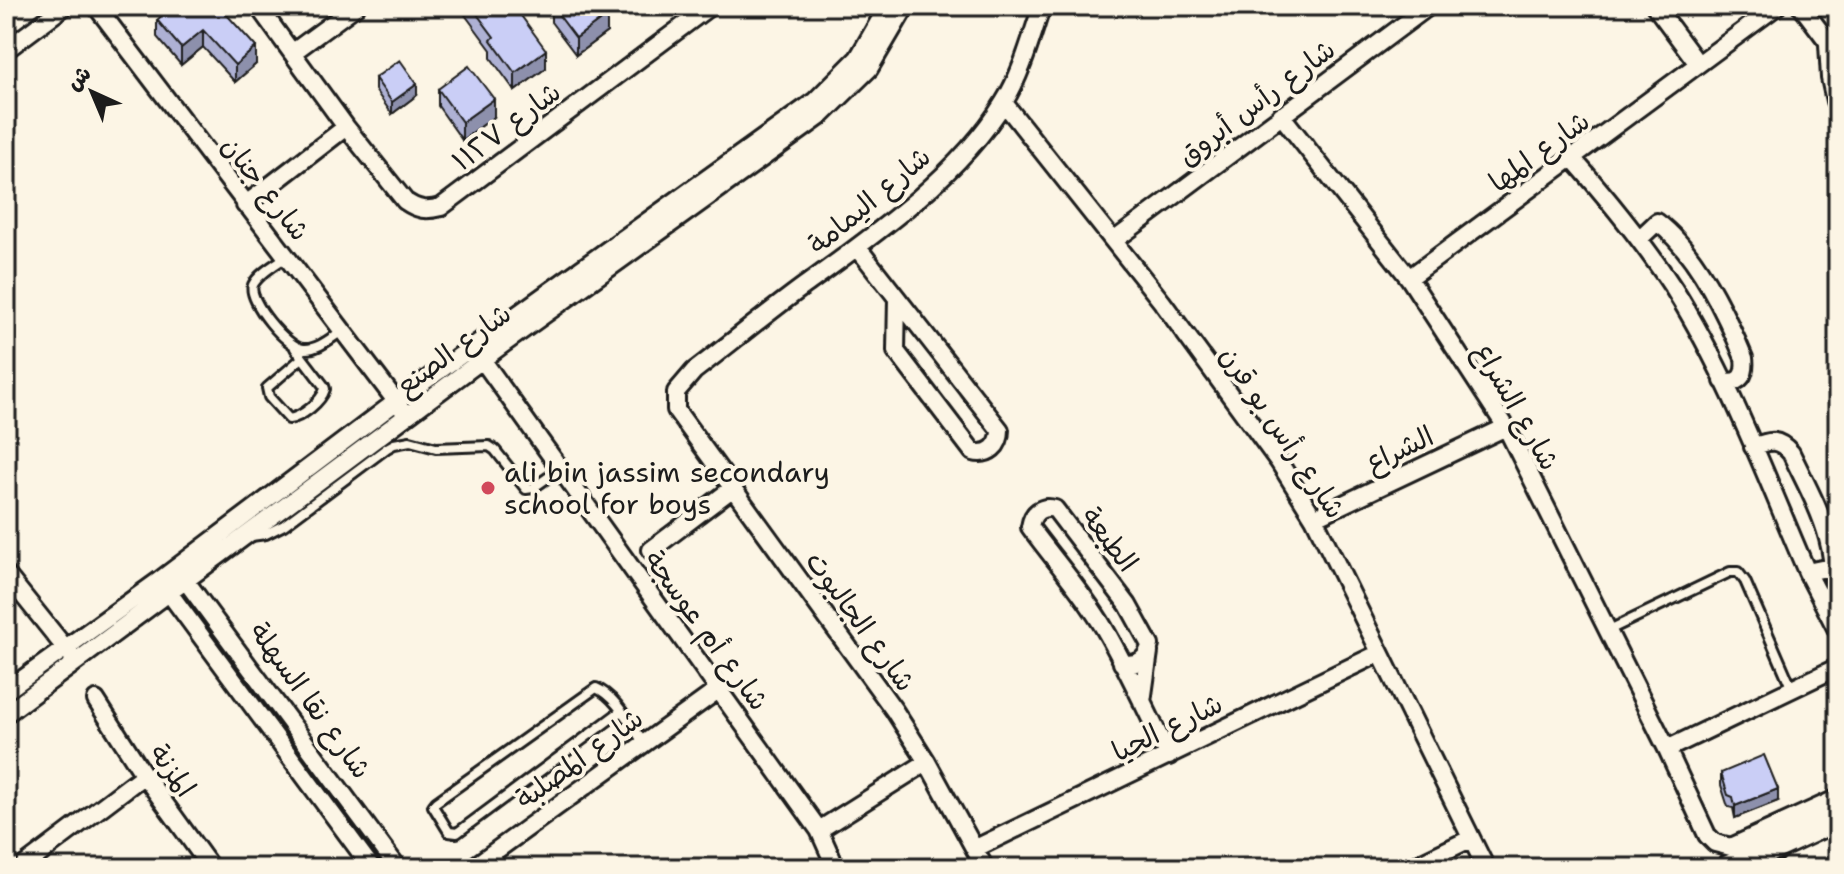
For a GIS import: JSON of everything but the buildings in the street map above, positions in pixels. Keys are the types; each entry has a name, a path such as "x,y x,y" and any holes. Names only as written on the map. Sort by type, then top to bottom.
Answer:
{"main road":[{"path":"1729,868 1838,818"},
{"path":"1793,868 1838,847"}],"street":[{"path":"6,50 65,6"},
{"name":"شارع جنان","path":"96,6 401,408"},
{"name":"شارع ١١٢٧","path":"258,6 346,127 405,201 417,209 441,207 710,6"},
{"path":"292,53 356,6"},
{"name":"شارع الصنع","path":"478,354 815,101 858,58 888,6"},
{"name":"شارع الصنع","path":"6,714 76,662 165,587 401,408 822,115 869,69 906,6"},
{"name":"شارع اليمامة","path":"676,392 694,371 858,248 924,194 978,138 1004,103 1018,74 1042,6"},
{"name":"شارع رأس أبروق","path":"1115,240 1429,6"},
{"path":"1655,6 1698,64"},
{"name":"شارع المها","path":"1409,278 1777,6"},
{"path":"1801,6 1833,49 1830,78 1837,99"},
{"name":"شارع رأس بو قرن","path":"1004,103 1115,240 1279,462 1314,518 1486,868"},
{"name":"شارع الشراع","path":"1281,115 1409,278 1506,427 1667,749"},
{"path":"245,205 346,127"},
{"path":"1573,159 1620,213 1676,293 1723,381 1807,572 1838,632"},
{"path":"1620,213 1648,217 1657,222 1672,234 1696,266 1744,358 1744,372 1740,380 1732,383 1723,381"},
{"path":"1639,239 1657,222"},
{"path":"858,248 1000,430 999,440 993,449 983,453 973,452 896,351 897,298"},
{"path":"896,351 907,337 923,329"},
{"name":"شارع أم عوسجة","path":"478,354 819,830 836,868"},
{"name":"شارع الجالبوت","path":"676,392 676,410 894,710 927,762 985,868"},
{"name":"شارع الصنع","path":"181,575 246,535 401,408"},
{"name":"الشراع","path":"1314,518 1506,427"},
{"path":"1753,447 1776,440 1791,453 1825,523 1837,559 1829,613"},
{"path":"651,550 733,488"},
{"name":"الطبعة","path":"1149,651 1150,645 1128,605 1055,509 1041,509 1033,516 1030,527 1103,626 1169,756"},
{"path":"1807,572 1837,559"},
{"path":"6,574 76,662"},
{"name":"شارع نقا السهلة","path":"181,575 398,868"},
{"name":"شارع الصنع","path":"6,691 65,648 165,587"},
{"name":"شارع نقا السهلة","path":"165,587 372,868"},
{"path":"1122,663 1128,665 1141,661 1149,651"},
{"path":"1142,702 1149,651"},
{"name":"شارع الحيا","path":"976,848 1380,653"},
{"path":"1838,667 1667,749 1707,835 1715,843 1731,847 1838,798"},
{"name":"شارع المصلبة","path":"472,868 718,690"},
{"name":"المزنة","path":"96,700 144,775 211,868"},
{"path":"819,830 927,762"},
{"path":"21,868 144,775"},
{"path":"1410,868 1470,839"}],"lane":[{"path":"286,257 255,281 252,291 256,302 280,334 295,348 324,386 322,398 293,419 285,416 266,391 268,385 302,358"},
{"path":"295,348 305,350 315,347 343,331"},
{"path":"246,535 256,536 276,530 394,444 410,441 436,448 489,446 526,489 533,488 560,469"},
{"path":"1606,631 1730,572 1738,572 1745,581 1792,689"},
{"path":"621,711 457,833 449,832 436,812 433,806 436,802 591,690 601,689 621,711 644,743"},
{"path":"490,854 503,868"}],"place":[{"name":"ali bin jassim secondary school for boys","path":"488,488"}]}
